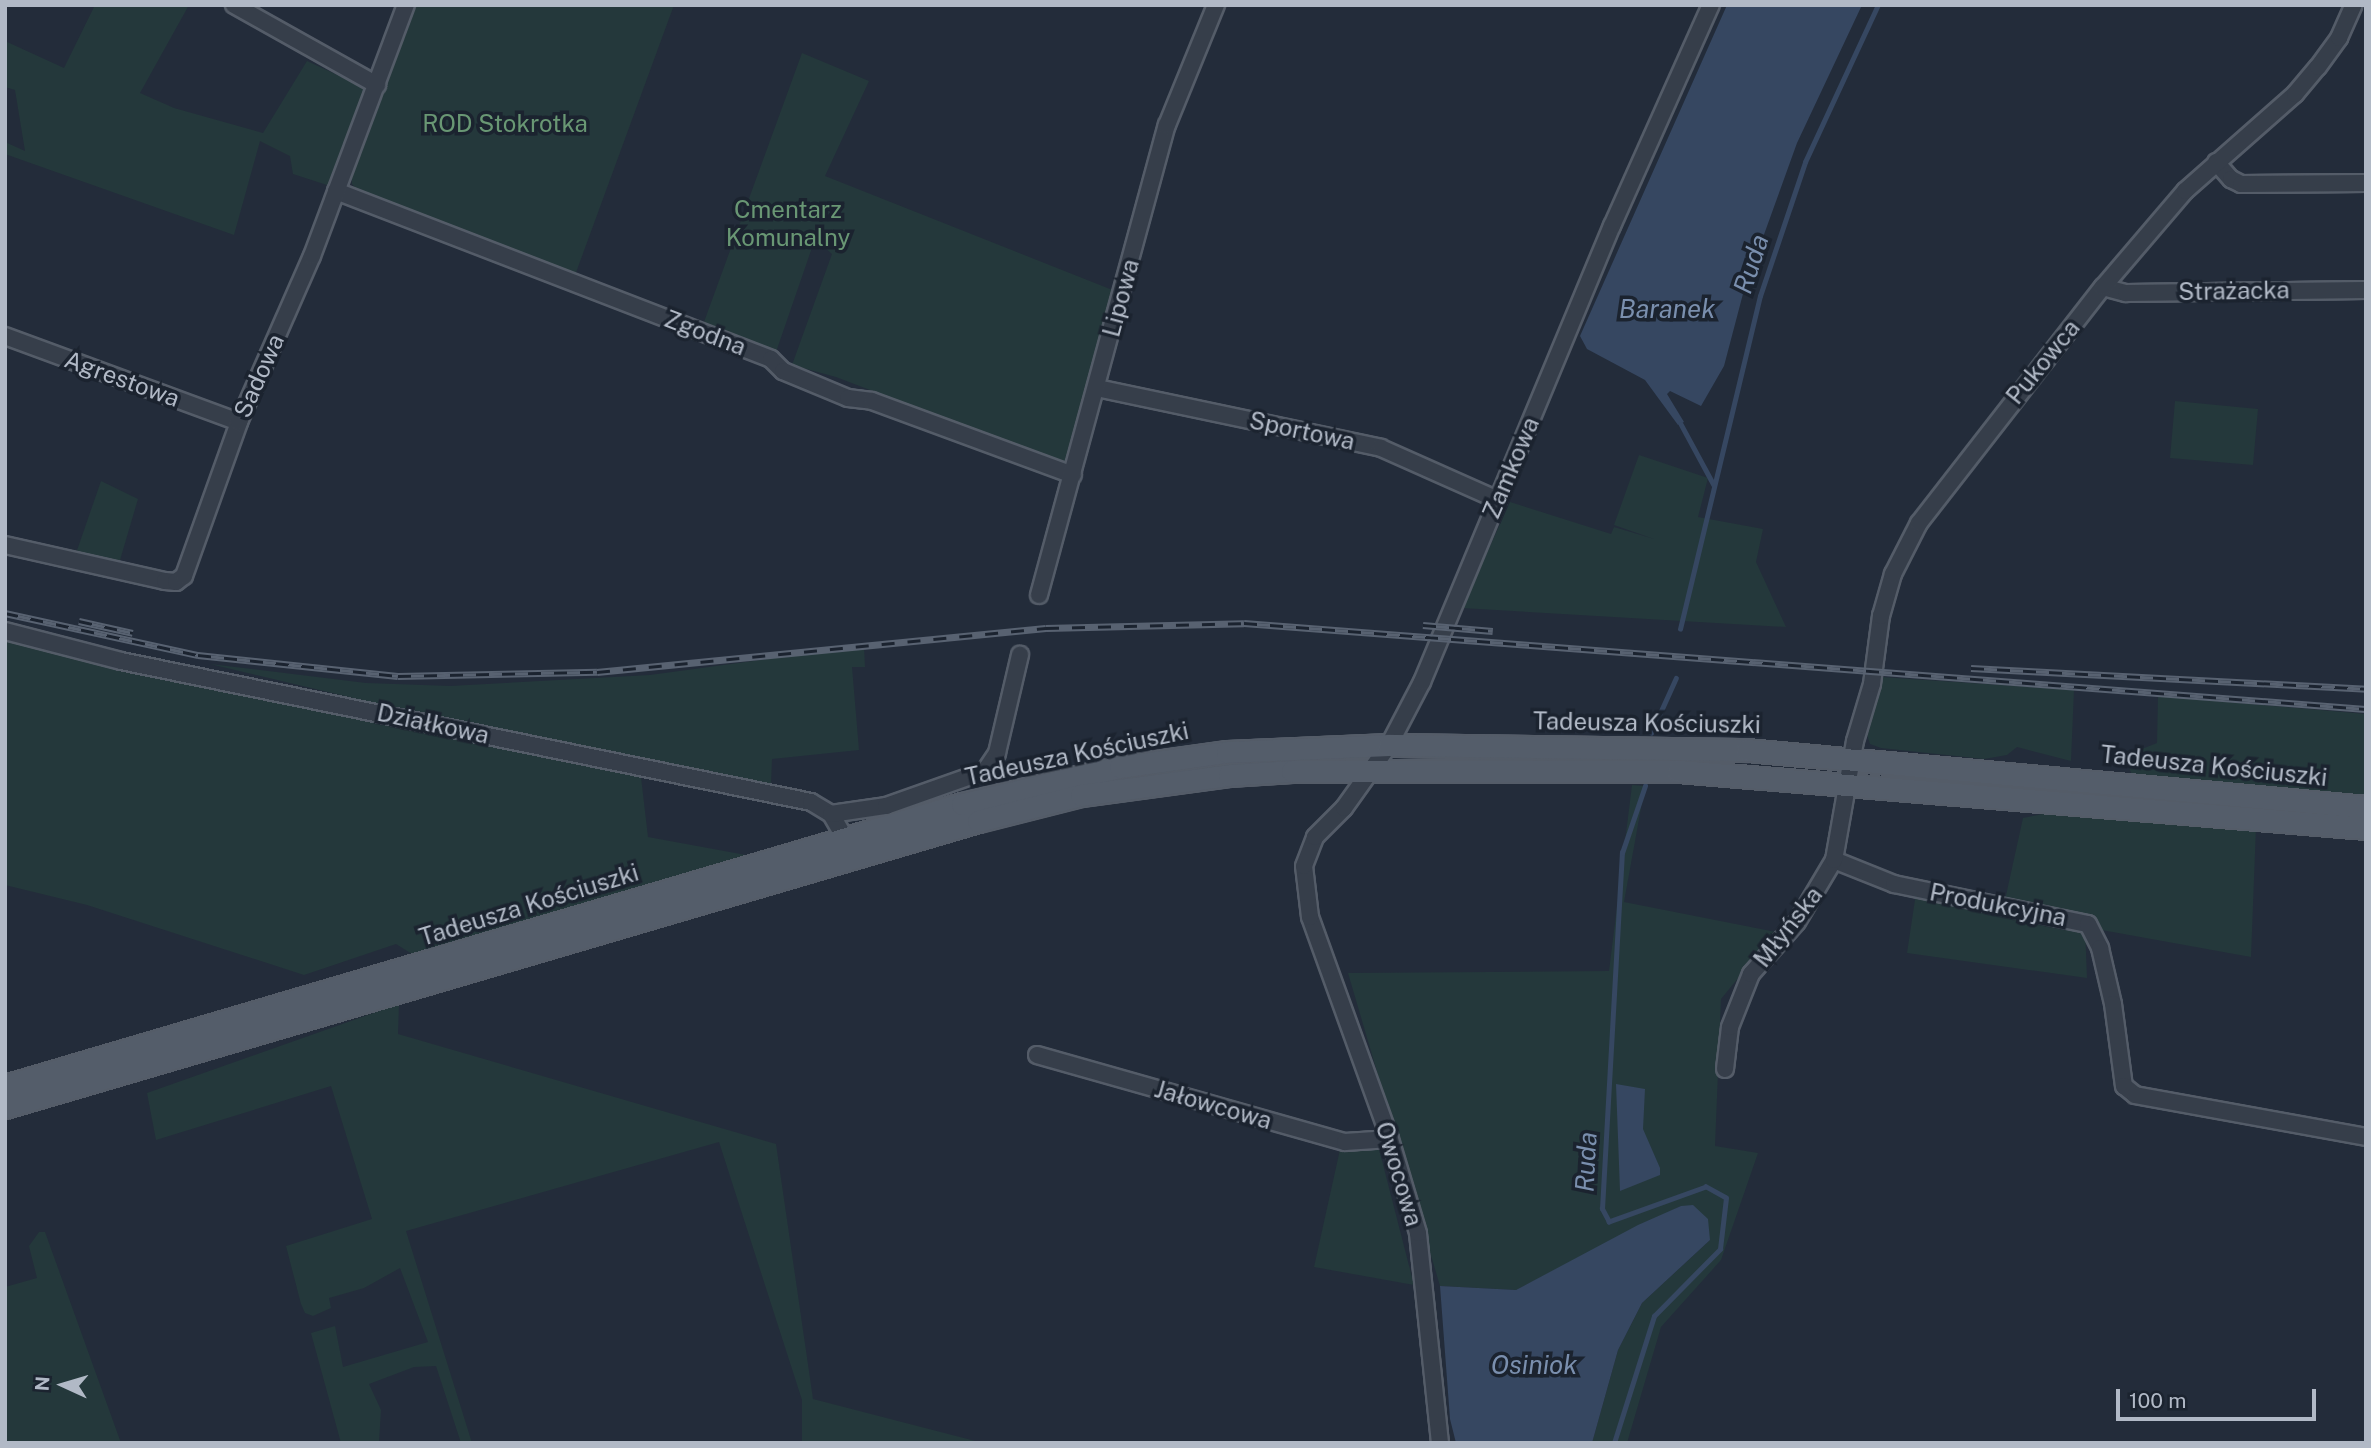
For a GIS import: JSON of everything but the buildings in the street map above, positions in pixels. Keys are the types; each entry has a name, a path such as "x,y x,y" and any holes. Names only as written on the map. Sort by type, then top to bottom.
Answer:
{"main road":[{"name":"Tadeusza Kościuszki","path":"5,1086 962,804 1120,767 1227,752 1389,745 1673,747 1852,759 2366,807"},
{"name":"Tadeusza Kościuszki","path":"5,1107 1057,800 1229,775 1371,770 1630,770 1849,784 2366,828"}],"street":[{"path":"234,5 377,85"},
{"name":"Sadowa","path":"5,545 176,582 184,576 239,422 313,256 406,5"},
{"name":"Lipowa","path":"1039,595 1167,125 1216,5"},
{"name":"Zamkowa","path":"1310,917 1303,881 1307,851 1389,745 1422,682 1612,226 1711,5"},
{"name":"Pukowca","path":"1849,784 1852,759 1872,684 1881,616 1906,546 1928,509 2103,287 2185,191 2295,94 2339,38 2354,5"},
{"path":"2216,162 2231,179 2241,184 2366,184"},
{"name":"Zgodna","path":"336,191 771,359 783,371 848,398 872,401 1073,475"},
{"name":"Strażacka","path":"2103,287 2126,293 2366,290"},
{"name":"Agrestowa","path":"5,336 239,422"},
{"name":"Sportowa","path":"1097,388 1381,448 1498,500"},
{"name":"Działkowa","path":"5,631 130,663 784,796 811,802 831,814"},
{"path":"845,838 831,814 886,806 985,771 998,753 1020,655"},
{"name":"Młyńska","path":"1725,1069 1730,1027 1751,974 1797,922 1834,860 1849,784"},
{"name":"Produkcyjna","path":"1834,860 1894,884 2088,924 2100,948 2113,1004 2124,1086 2135,1095 2366,1136"},
{"name":"Owocowa","path":"1310,917 1391,1139 1424,1264 1440,1443"},
{"name":"Jałowcowa","path":"1037,1055 1345,1142 1391,1139"}],"green space":[{"path":"95,5 189,5 140,93 174,108 263,133 307,61 368,89 330,186 293,174 290,156 260,141 234,235 5,154 5,142 25,151 15,90 5,87 5,41 64,68"},
{"name":"ROD Stokrotka","path":"411,5 674,5 574,278 361,194 352,184 352,173"},
{"name":"Cmentarz Komunalny","path":"802,53 869,81 825,176 1115,291 1064,464 836,377 792,365 832,254 815,239 776,352 704,322"},
{"path":"2175,401 2258,409 2253,465 2170,458"},
{"path":"1639,455 1708,478 1698,517 1763,529 1756,562 1786,627 1462,608 1510,502 1611,534 1614,527 1654,539 1614,525"},
{"path":"101,481 138,499 118,567 74,559"},
{"path":"5,641 641,777 648,837 746,855 412,954 396,944 304,975 87,905 5,885"},
{"path":"864,646 865,667 852,667 859,750 772,759 771,785 476,727 210,664 366,683 450,686 650,675"},
{"path":"1881,677 2074,690 2071,761 2017,747 2007,755 1984,759 1881,748 1870,744 1866,732"},
{"path":"2158,696 2366,714 2366,798 2132,775 2124,756 2157,743"},
{"path":"1632,785 1645,786 1624,902 1776,932 1721,999 1715,1146 1758,1153 1721,1260 1661,1327 1627,1443 1592,1443 1618,1350 1642,1303 1710,1240 1681,1206 1516,1290 1440,1286 1348,973 1609,971"},
{"path":"2047,813 2256,827 2251,957 2085,927 2087,978 1907,953 1916,893 2005,900 2023,818"},
{"path":"399,1004 398,1034 776,1144 813,1399 983,1443 802,1443 802,1400 719,1142 406,1231 472,1443 461,1443 436,1366 414,1367 369,1384 381,1410 379,1442 341,1443 311,1333 335,1326 343,1367 428,1342 400,1268 364,1288 329,1298 331,1308 313,1316 305,1313 301,1304 286,1246 372,1219 331,1086 156,1140 147,1093"},
{"path":"1341,1145 1379,1149 1414,1285 1314,1267"},
{"path":"39,1232 45,1232 121,1443 5,1443 5,1287 37,1278 29,1246"}],"water":[{"name":"Baranek","path":"1727,5 1862,5 1797,143 1744,290 1724,366 1701,406 1670,391 1667,394 1684,422 1678,425 1645,380 1587,349 1580,336"},
{"path":"1616,1084 1645,1089 1643,1129 1660,1168 1660,1175 1620,1191"},
{"name":"Osiniok","path":"1693,1205 1708,1219 1710,1240 1642,1303 1618,1350 1592,1443 1456,1443 1450,1419 1440,1286 1516,1290 1638,1225 1681,1206"}],"waterway":[{"name":"Ruda","path":"1680,629 1760,296 1805,162 1878,5"},
{"path":"1681,424 1714,485"},
{"name":"Ruda","path":"1651,733 1676,678"},
{"name":"Ruda","path":"1614,1443 1654,1316 1720,1249 1726,1198 1706,1187 1609,1222 1602,1209 1622,853 1645,786"}],"railway":[{"path":"5,613 198,655 398,676 597,672 1046,628 1244,623 2366,709"},
{"path":"79,621 133,633"},
{"path":"1423,625 1493,631"},
{"path":"1971,668 2366,689"}]}
